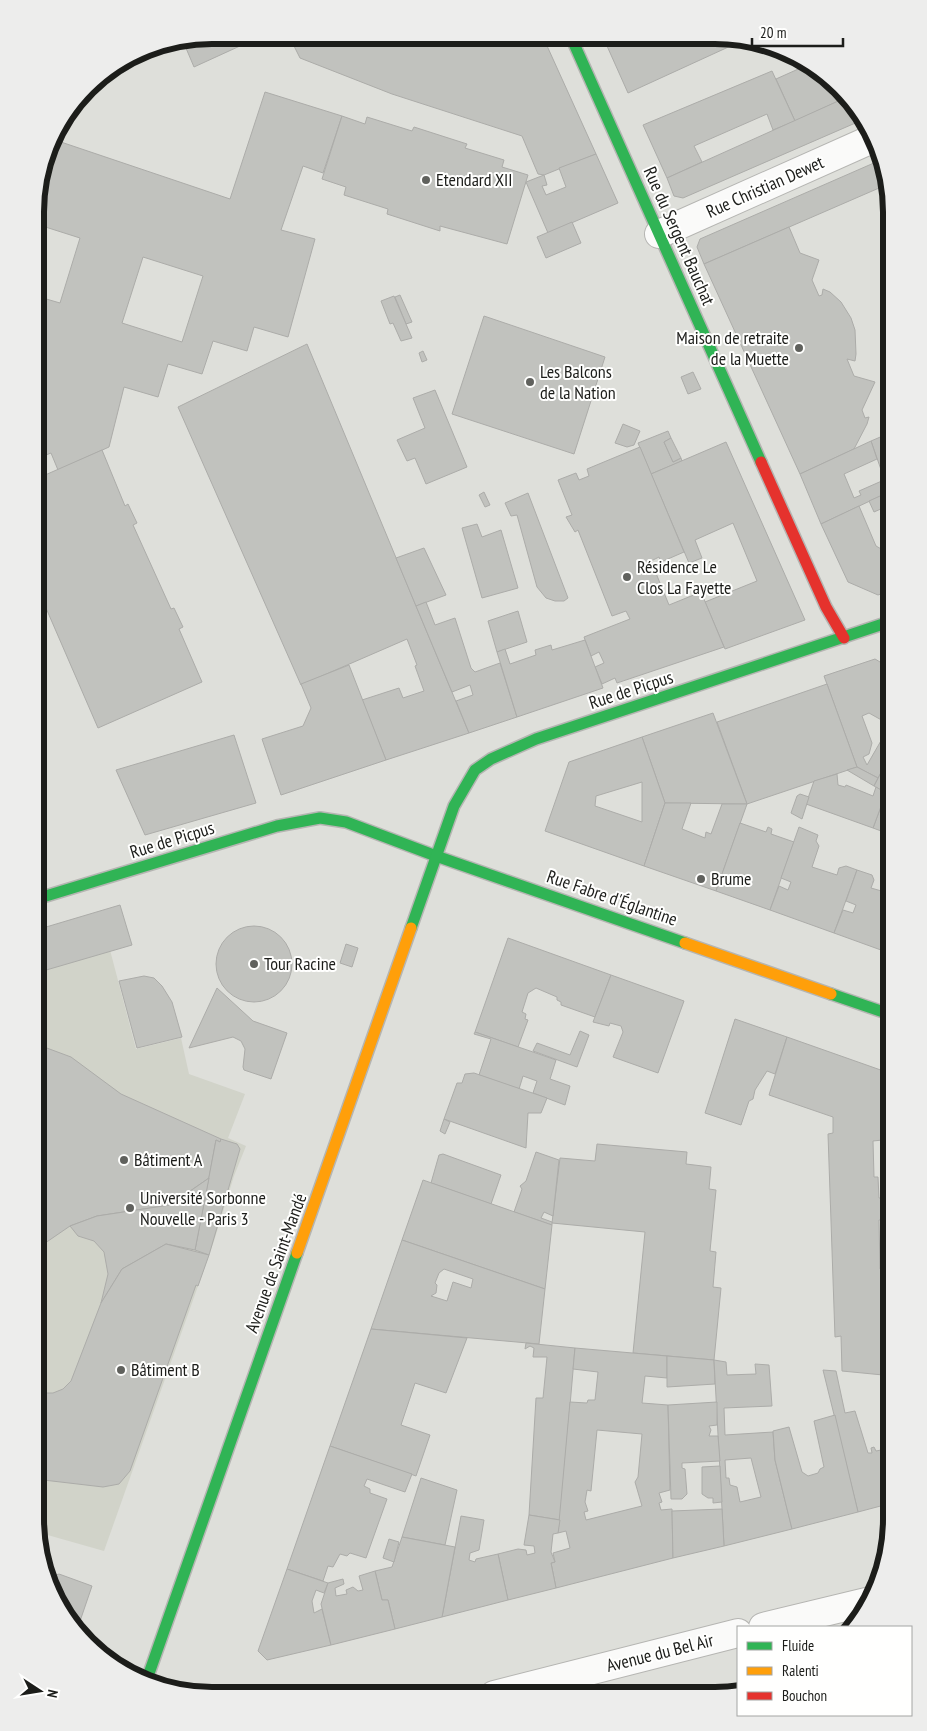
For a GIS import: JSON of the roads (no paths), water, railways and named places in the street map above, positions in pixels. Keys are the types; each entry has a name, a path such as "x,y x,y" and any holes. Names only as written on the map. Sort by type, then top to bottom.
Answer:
{"street":[{"name":"Rue du Sergent Bauchat","path":"574,44 826,607 844,638"},
{"name":"Rue Christian Dewet","path":"659,234 868,141"},
{"name":"Rue de Picpus","path":"436,856 454,806 475,770 491,759 536,739 844,638 883,628"},
{"name":"Rue de Picpus","path":"44,898 277,826 320,818"},
{"name":"Rue Fabre d'Églantine","path":"320,818 346,822 436,856 883,1012"},
{"name":"Avenue de Saint-Mandé","path":"149,1675 366,1062 436,856"},
{"path":"767,1626 861,1603"},
{"name":"Avenue du Bel Air","path":"526,1687 737,1634"}],"place":[{"name":"Etendard XII","path":"426,180"},
{"name":"Maison de retraite de la Muette","path":"799,348"},
{"name":"Les Balcons de la Nation","path":"530,382"},
{"name":"Résidence Le Clos La Fayette","path":"627,577"},
{"name":"Brume","path":"701,879"},
{"name":"Tour Racine","path":"254,964"},
{"name":"Bâtiment A","path":"124,1160"},
{"name":"Université Sorbonne Nouvelle - Paris 3","path":"130,1208"},
{"name":"Bâtiment B","path":"121,1370"}]}
